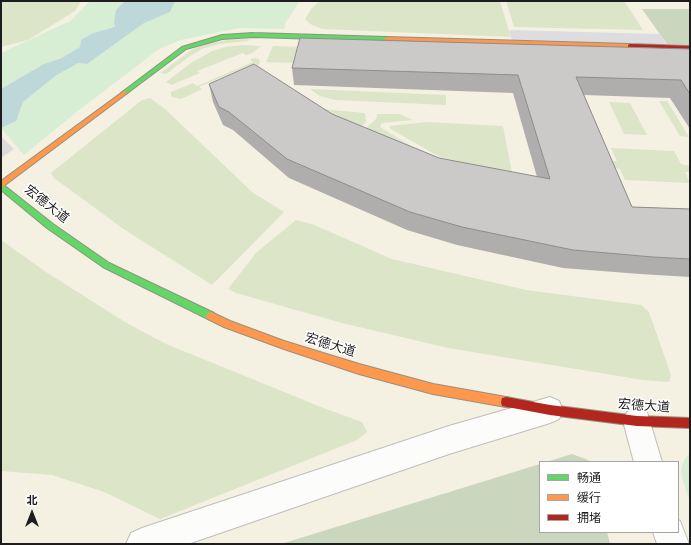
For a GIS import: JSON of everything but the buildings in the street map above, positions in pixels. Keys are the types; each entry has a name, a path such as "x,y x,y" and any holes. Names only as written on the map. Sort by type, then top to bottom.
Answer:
{"street":[{"path":"1,186 184,48 222,37 259,35 690,48"},
{"name":"宏德大道","path":"1,186 50,226 106,265 226,324 322,357 433,389 550,410 637,421 690,423"},
{"path":"142,544 449,440 550,410"},
{"path":"637,421 648,461"},
{"path":"669,533 673,544"}],"shaded area":[{"path":"1,1 690,1 690,544 1,544"},
{"path":"509,30 660,34 671,51 514,47"}],"green space":[{"path":"1,1 81,1 75,11 28,40 1,47"},
{"path":"90,1 300,1 286,22 284,29 239,28 181,40 159,49 74,114 24,155 1,128 1,53 70,21"},
{"path":"320,1 500,1 511,37 322,29 310,24 305,19 312,8"},
{"path":"506,1 624,1 643,30 514,27"},
{"path":"642,9 690,9 690,45 667,44"},
{"path":"249,39 248,41 219,44 202,49 166,74 160,73 193,49 209,43"},
{"path":"243,45 261,46 252,53 246,55 243,53 197,71 200,73 172,85 166,82 191,63 212,51 226,47"},
{"path":"273,46 557,55 296,63 266,62"},
{"path":"253,58 259,59 260,62 258,66 255,63 199,87 202,89 181,99 172,97 171,95 171,92 193,83 197,86 253,62 250,60"},
{"path":"310,89 446,95 446,105 335,100 320,96"},
{"path":"150,98 165,109 252,192 284,212 212,285 125,230 54,178 51,173 142,100"},
{"path":"659,101 667,101 689,137 680,136"},
{"path":"609,102 630,103 647,135 624,134"},
{"path":"317,107 331,110 365,113 366,122 350,137"},
{"path":"377,114 399,114 413,120 382,123 380,127 435,161 354,139 376,119"},
{"path":"427,122 503,126 512,173 440,157 389,128 390,126"},
{"path":"611,148 674,151 681,164 690,166 690,172 685,172 690,183 625,180 620,169 613,168 610,161 617,161"},
{"path":"296,220 312,224 392,259 526,290 641,305 649,312 671,375 669,382 643,380 448,348 342,323 236,293 228,289 256,253"},
{"path":"1,240 46,272 125,322 166,344 326,409 362,422 367,432 357,440 160,519 104,492 52,475 1,471"},
{"path":"690,452 690,503 682,478 681,469 684,460"},
{"path":"572,454 588,461 549,461"},
{"path":"539,464 539,533 607,533 610,544 281,544"}],"water":[{"path":"127,1 177,1 174,3 170,12 144,23 87,64 78,63 55,76 23,102 16,121 1,128 1,89 44,64 62,58 80,47 81,40 93,33 115,27 114,22 116,10"}],"pier":[{"path":"1,136 14,149 1,158"}],"traffic: fast":[{"path":"124,93 184,48 222,37 253,35 387,39"},
{"path":"1,186 50,226 106,265 211,316"}],"traffic: slow":[{"path":"387,39 630,46"},
{"path":"1,185 124,93"},
{"path":"211,316 227,324 284,345 359,369 433,389 506,402"}],"traffic: jam":[{"path":"630,46 690,48"},
{"path":"506,402 550,410 637,421 690,423"}]}
